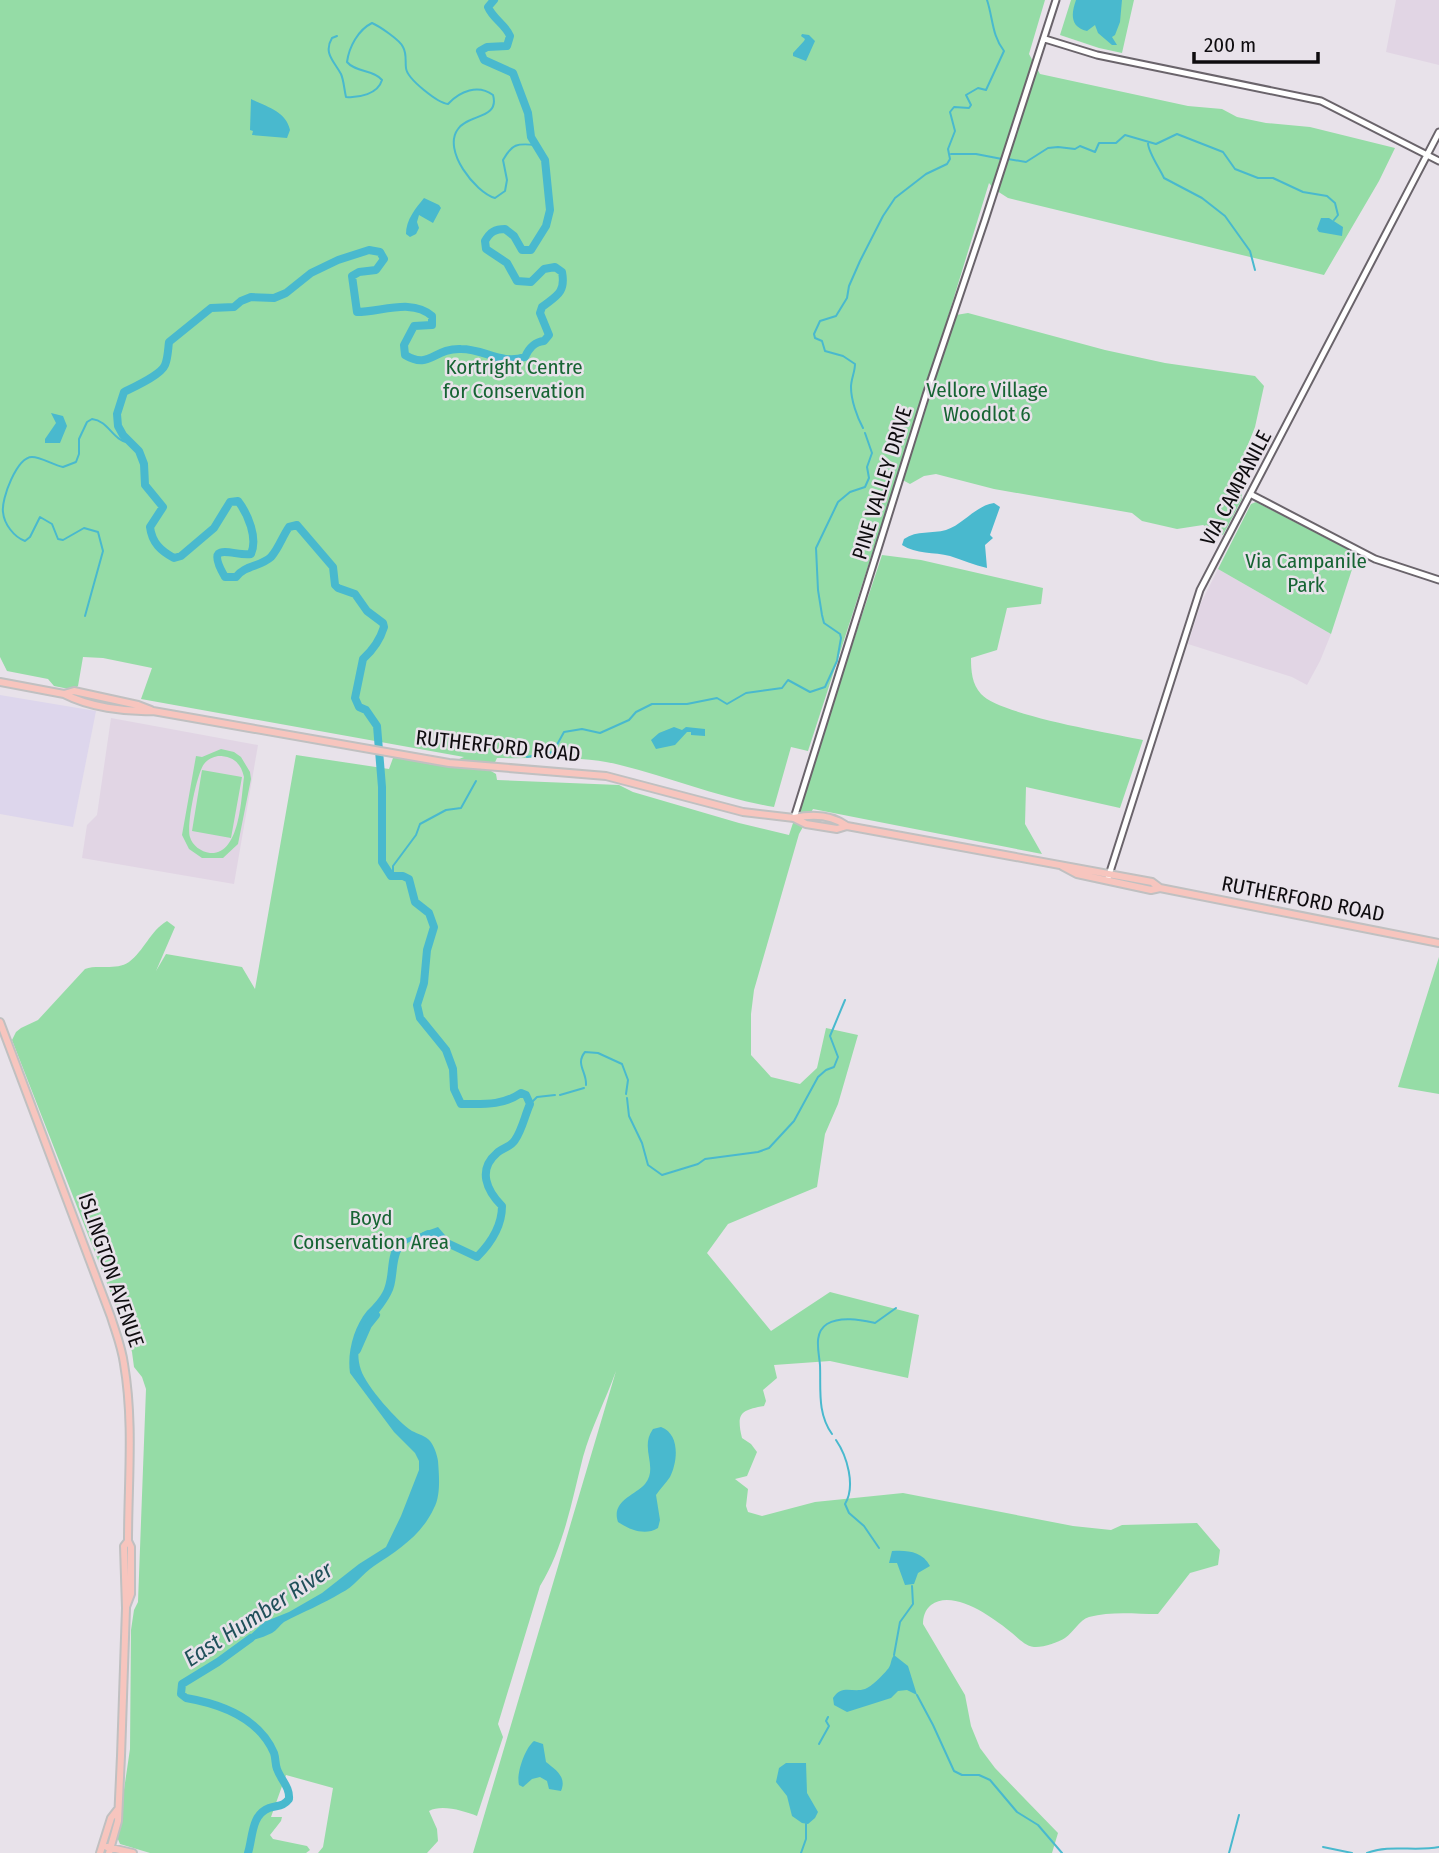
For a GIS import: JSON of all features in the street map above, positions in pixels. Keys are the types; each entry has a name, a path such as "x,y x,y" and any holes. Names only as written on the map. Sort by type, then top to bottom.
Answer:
{"main road":[{"name":"RUTHERFORD ROAD","path":"0,682 64,694 74,699 135,712 153,711 449,763 606,776 743,812 794,818 807,815 838,819 847,826 1152,882 1160,888"},
{"name":"RUTHERFORD ROAD","path":"1062,866 1077,874 1151,890 1160,888 1439,943"},
{"name":"ISLINGTON AVENUE","path":"0,1022 121,1346 128,1385 128,1541 124,1546 126,1608 118,1821 106,1850"},
{"path":"106,1850 133,1853"}],"street":[{"name":"PINE VALLEY DRIVE","path":"794,818 926,394 1056,0"},
{"path":"1045,39 1097,55 1315,100 1439,161"},
{"name":"VIA CAMPANILE","path":"1109,876 1195,602 1439,132"},
{"path":"1250,494 1380,561 1439,580"}],"shaded area":[{"path":"1396,0 1439,0 1439,65 1386,52"},
{"path":"1218,569 1331,634 1307,685 1292,677 1188,644 1201,603"},
{"path":"0,695 96,711 73,827 0,814"},
{"path":"111,718 258,745 234,884 82,858 87,825 97,815"}],"green space":[{"path":"0,0 1045,0 1029,54 1040,74 1188,106 1222,109 1237,117 1266,123 1310,127 1395,148 1379,181 1324,275 1008,198 989,183 947,320 968,313 1105,350 1165,363 1255,376 1264,386 1255,427 1240,465 1242,499 1223,535 1203,525 1177,529 1142,521 1132,513 994,489 936,474 924,476 910,484 897,477 808,751 791,747 774,807 620,765 590,760 497,758 491,771 496,774 497,780 619,785 633,792 789,835 882,555 921,560 1043,588 1041,604 1007,608 997,650 971,658 971,668 978,690 992,702 1032,716 1143,740 1120,808 1026,787 1025,824 1042,854 813,809 799,834 754,990 751,1055 771,1077 800,1084 817,1068 826,1028 858,1035 838,1104 825,1134 817,1187 728,1224 707,1253 771,1331 830,1292 919,1315 908,1378 830,1361 774,1365 777,1378 763,1390 766,1401 764,1406 745,1411 740,1418 742,1438 757,1452 747,1476 735,1479 748,1489 748,1512 762,1516 815,1502 903,1493 1073,1526 1111,1530 1122,1525 1197,1523 1220,1550 1218,1565 1190,1573 1158,1614 1114,1613 1089,1617 1065,1638 1041,1647 1022,1642 984,1613 962,1602 940,1601 926,1611 923,1624 965,1695 971,1726 980,1748 995,1768 1058,1833 1052,1853 473,1853 616,1371 586,1446 561,1539 540,1586 498,1724 503,1737 477,1816 446,1808 429,1811 437,1829 438,1841 427,1853 318,1853 323,1847 333,1788 286,1775 271,1817 282,1817 281,1821 270,1835 273,1839 307,1846 310,1850 306,1853 150,1853 120,1844 117,1837 130,1749 131,1630 138,1602 146,1389 142,1377 134,1367 132,1352 117,1309 12,1040 21,1028 38,1020 85,969 124,965 167,921 175,927 156,971 166,954 242,967 255,989 296,755 389,769 393,758 402,754 433,764 464,757 141,699 152,668 103,658 83,657 78,686 74,690 54,686 48,679 7,671 0,657"},
{"path":"1071,0 1134,0 1122,53 1060,35"},
{"name":"Via Campanile Park","path":"1256,502 1357,554 1331,634 1218,569 1251,504"},
{"path":"221,749 234,752 241,757 250,772 251,779 238,844 223,858 202,858 189,849 182,835 196,756 202,757","holes":["223,756 232,759 241,768 244,777 242,798 237,824 228,845 220,851 210,853 200,850 191,840 191,811 201,769 212,758"]},
{"path":"202,770 242,777 231,838 192,831"},
{"path":"1439,957 1439,1094 1398,1087"}],"water":[{"path":"1076,0 1122,0 1120,22 1112,37 1117,45 1112,45 1098,33 1095,25 1087,31 1077,26 1073,19"},
{"path":"802,34 809,35 815,41 806,61 793,56 805,39"},
{"path":"251,99 275,110 284,118 290,130 287,138 252,135"},
{"path":"424,198 441,208 433,223 419,215 419,228 416,234 410,237 406,234 408,224"},
{"path":"1321,218 1329,218 1343,227 1342,236 1319,232 1317,229"},
{"path":"51,413 63,416 67,426 60,443 45,443 56,423"},
{"path":"994,503 1000,507 990,535 993,538 985,545 987,568 902,545 904,539 909,536 946,530"},
{"path":"674,727 682,730 686,727 705,729 705,736 687,732 675,745 656,749 651,740 659,733"},
{"path":"438,1227 457,1249 425,1236 405,1245 400,1255 393,1290 363,1336 358,1357 364,1377 383,1403 412,1431 428,1439 434,1448 439,1479 434,1508 423,1527 408,1542 346,1590 284,1622 272,1633 243,1642 264,1622 289,1612 322,1593 386,1547 401,1516 419,1470 419,1461 350,1373 352,1340 358,1324 384,1289 391,1253 396,1242"},
{"path":"661,1427 672,1436 676,1449 675,1463 670,1477 656,1495 660,1520 658,1528 648,1532 638,1531 618,1522 618,1509 649,1478 649,1436 653,1429"},
{"path":"892,1551 914,1552 923,1557 930,1566 918,1573 914,1584 905,1585 897,1563 889,1563"},
{"path":"894,1655 908,1666 917,1695 907,1690 898,1691 891,1698 847,1712 834,1705 833,1698 840,1691 865,1689 874,1683 889,1668"},
{"path":"534,1741 543,1744 546,1762 562,1778 561,1791 549,1789 547,1781 540,1777 532,1779 523,1787 519,1785 522,1762 527,1749"},
{"path":"786,1763 806,1763 807,1793 818,1812 808,1824 792,1816 787,1796 776,1782 779,1768"}],"waterway":[{"name":"East Humber River","path":"424,1236 428,1234 477,1257 487,1246 495,1234 502,1213 502,1206 492,1194 486,1180 487,1166 497,1153 515,1140 530,1104 526,1095 521,1093 499,1102 461,1104 454,1089 453,1069 446,1050 420,1018 417,1005 424,983 427,950 434,927 429,913 415,902 409,879 391,876 382,862 382,787 377,726 366,710 359,707 355,698 363,659 378,640 383,623 367,611 355,594 335,585 333,567 297,525 289,527 274,554 267,560 244,570 236,577 225,577 219,565 219,553 251,554 253,548 251,526 238,501 230,502 214,528 181,556 174,558 165,552 155,542 150,527 163,507 145,485 144,464 139,451 123,435 118,426 117,414 124,392 158,373 165,365 169,342 211,308 234,307 251,297 274,298 286,293 311,273 338,260 369,250 380,252 384,259 376,270 359,272 352,276 357,312 406,307 424,311 432,316 432,325 414,326 404,345 405,355 420,360 461,349 516,359 525,357 532,346 544,341 549,335 540,313 542,307 556,297 561,289 562,272 555,267 544,269 531,282 517,281 507,263 486,249 485,241 489,235 496,230 505,229 514,236 522,250 531,250 546,226 550,210 545,160 531,137 528,113 513,73 484,60 480,51 487,47 507,46 510,36 488,7 494,0"},
{"path":"863,428 851,392 855,364 843,356 825,351 822,341 815,338 814,334 820,321 836,316 847,298 860,261 895,198 926,174 947,164 950,159 948,149 955,131 950,112 954,107 969,108 971,105 966,95 978,88 986,90 1004,51 995,33 987,0"},
{"path":"337,36 332,38 329,53 343,79 346,97 367,94 377,89 382,80 347,62 355,40 362,30 372,23 401,44 408,73 437,100 448,104 469,90 481,90 493,95 492,108 463,124 454,138 454,148 463,169 487,194 495,198 505,191 507,180 503,160 509,151 519,145 535,145"},
{"path":"1008,159 1026,162 1048,148 1058,147 1075,149 1080,146 1095,152 1099,143 1116,143 1125,135 1156,144 1177,134 1223,152 1235,169 1258,178 1273,178 1303,192 1327,196 1335,203 1338,215 1334,220"},
{"path":"1148,143 1164,178 1202,198 1225,216 1250,251 1255,270"},
{"path":"951,154 976,154 1002,159"},
{"path":"85,616 103,551 98,532 84,528 63,540 58,539 52,524 40,517 30,537 25,541 13,533 5,521 5,498 11,480 26,459 36,457 63,467 76,462 79,439 87,422 92,419 103,423 118,438 129,443"},
{"path":"527,757 553,752 564,732 582,729 600,733 629,720 636,712 652,704 687,704 717,698 727,704 746,693 782,688 788,680 810,692 825,687 837,661 841,638 840,634 824,623 818,590 816,548 838,502 850,492 865,487 869,478 867,467 872,453 865,433"},
{"path":"393,875 393,866 416,835 420,824 446,810 461,808 476,781"},
{"path":"627,1098 629,1116 642,1143 648,1165 662,1175 698,1164 705,1159 769,1148 794,1121 818,1077 834,1067 838,1057 830,1036 845,1000"},
{"path":"586,1085 582,1056 585,1052 598,1053 622,1064 628,1080 626,1094"},
{"path":"560,1095 584,1088"},
{"path":"530,1104 537,1097 555,1095"},
{"path":"832,1434 824,1418 821,1401 818,1343 820,1332 827,1324 838,1320 875,1323 896,1308"},
{"name":"East Humber River","path":"357,1350 368,1325 376,1315"},
{"path":"836,1440 849,1471 850,1489 845,1504 849,1513 864,1526 879,1548"},
{"path":"894,1655 900,1622 913,1604 912,1586"},
{"name":"East Humber River","path":"248,1853 259,1816 263,1811 282,1805 289,1799 287,1787 276,1767 274,1753 259,1730 238,1715 181,1694 182,1684 251,1638"},
{"path":"917,1695 954,1771 962,1775 979,1775 990,1780 1017,1812 1038,1825 1062,1853"},
{"path":"819,1744 829,1726 826,1721 828,1717"},
{"path":"1229,1853 1239,1815"},
{"path":"801,1853 806,1839 806,1824"},
{"path":"1323,1847 1352,1853"},
{"path":"1367,1853 1385,1849 1439,1847"}],"park label":[{"name":"Kortright Centre for Conservation","path":"514,379"},
{"name":"Vellore Village Woodlot 6","path":"987,402"},
{"name":"Boyd Conservation Area","path":"371,1230"}]}
